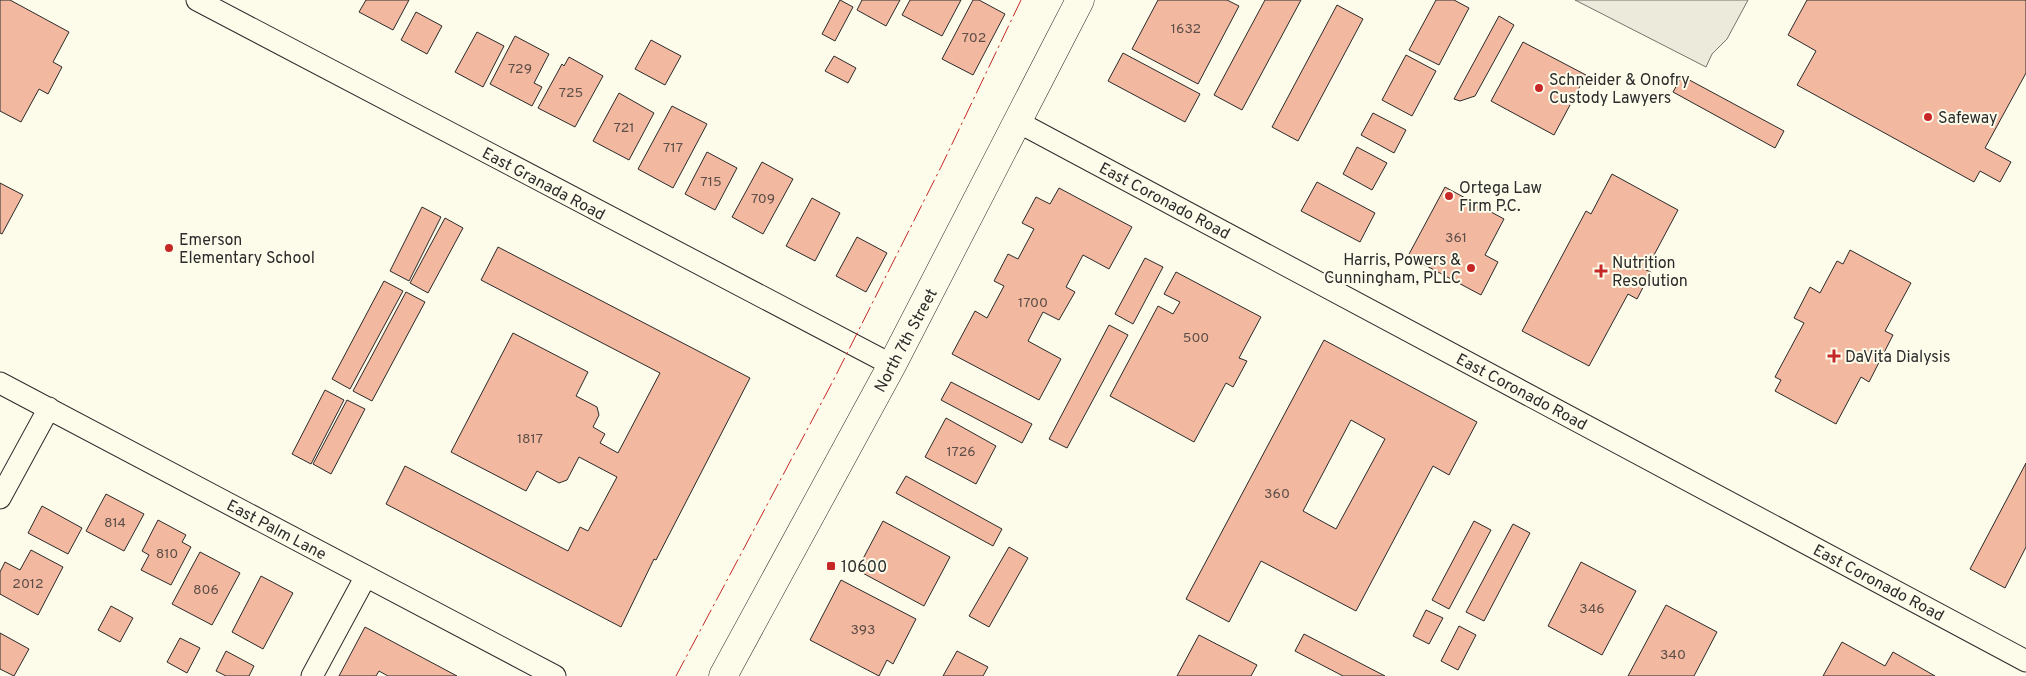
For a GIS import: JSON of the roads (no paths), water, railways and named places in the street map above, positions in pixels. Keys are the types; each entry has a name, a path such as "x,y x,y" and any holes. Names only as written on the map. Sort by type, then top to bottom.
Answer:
{"main road":[{"name":"North 7th Street","path":"723,676 892,365 1080,0"}],"street":[{"name":"East Granada Road","path":"197,0 892,365"},
{"name":"East Coronado Road","path":"1018,122 2026,661"},
{"name":"East Palm Lane","path":"0,383 555,676"},
{"path":"0,498 49,408"},
{"path":"312,676 366,576"}],"place":[{"name":"Schneider & Onofry Custody Lawyers","path":"1539,88"},
{"name":"Safeway","path":"1928,117"},
{"name":"Ortega Law Firm P.C.","path":"1449,196"},
{"name":"Emerson Elementary School","path":"169,248"},
{"name":"Harris, Powers & Cunningham, PLLC","path":"1471,268"},
{"name":"Nutrition Resolution","path":"1601,271"},
{"name":"DaVita Dialysis","path":"1834,356"},
{"name":"10600","path":"831,566"}]}
